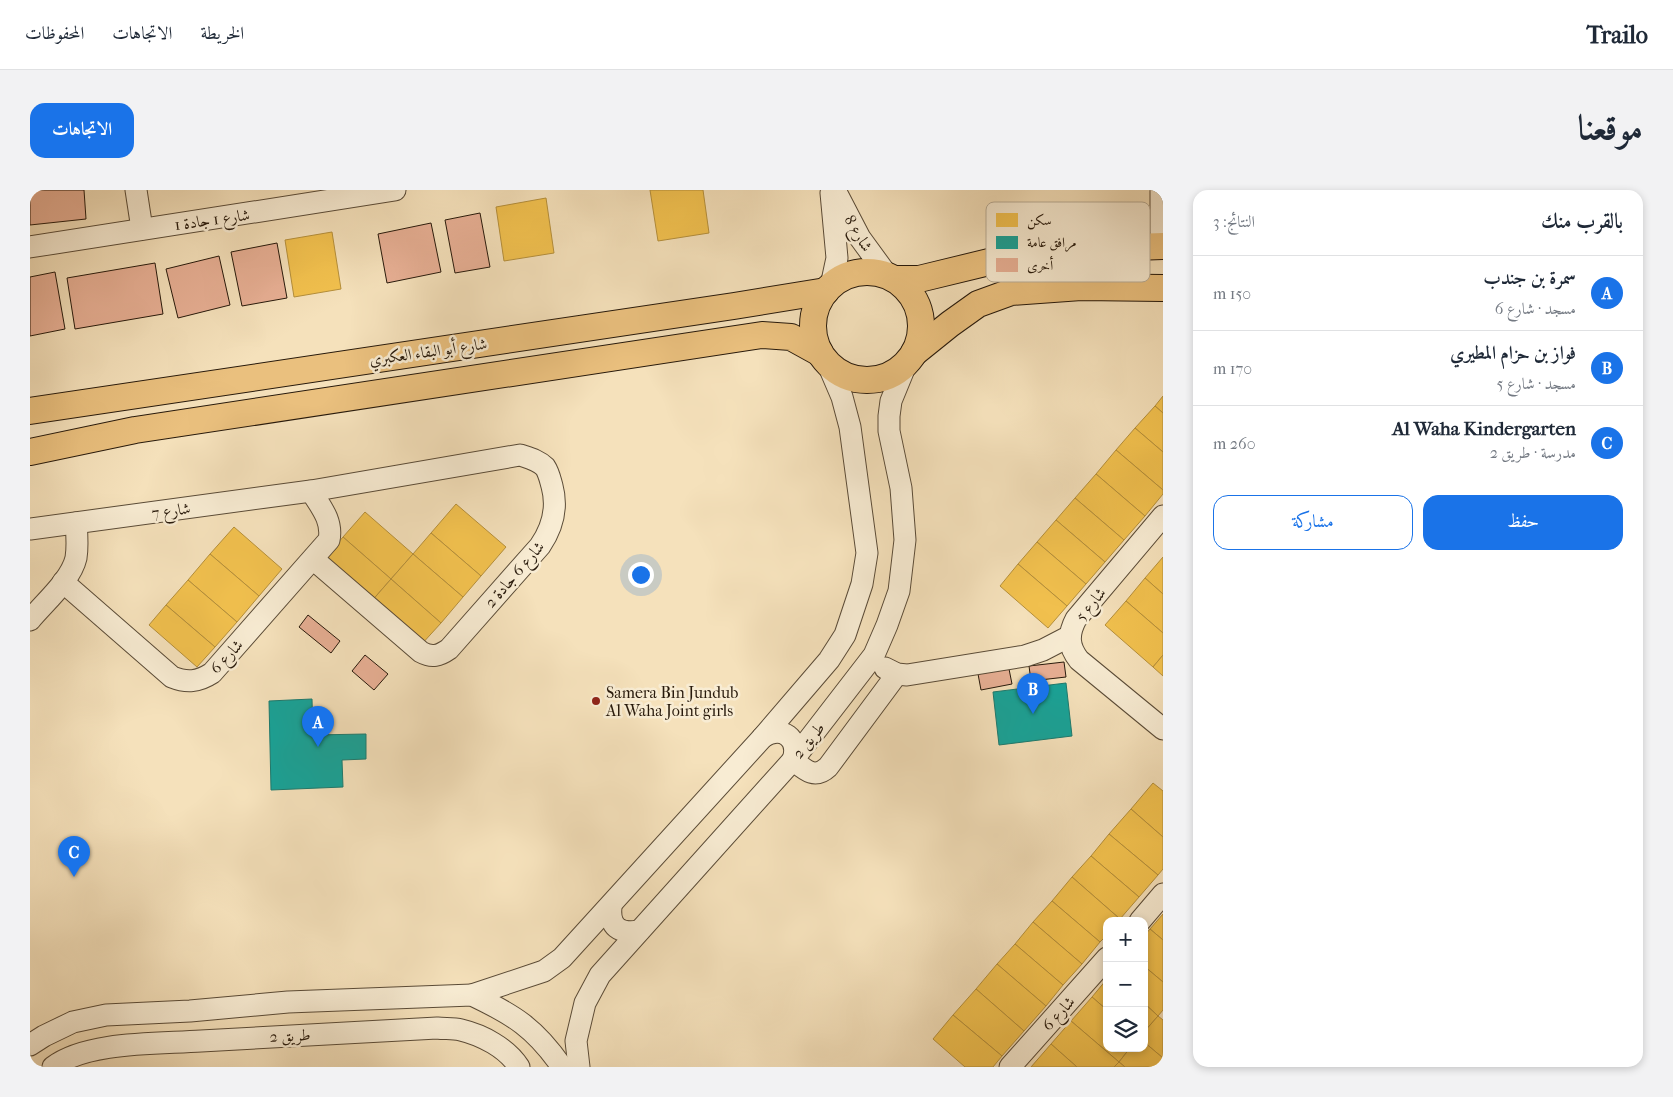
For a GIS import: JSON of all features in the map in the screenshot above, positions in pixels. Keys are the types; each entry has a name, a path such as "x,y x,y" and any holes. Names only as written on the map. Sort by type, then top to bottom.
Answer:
{"main road":[{"path":"824,358 815,340 813,325 815,311 828,288 843,277 857,272 872,272 891,277 919,279 986,263"},
{"path":"891,277 904,285 915,298 921,314 921,332 917,348 910,358"},
{"path":"38,453 135,430 762,335 791,337 824,358 836,370 850,377 865,380 880,378 895,372 950,324 978,304 1011,292 1081,287 1163,288"},
{"name":"شارع أبو البقاء العكبري","path":"30,411 725,308 828,288"},
{"path":"135,430 165,418 300,396 313,391 320,381 320,374 314,368"}],"street":[{"path":"136,190 142,229"},
{"name":"شارع 1 جادة 1","path":"30,247 142,229 303,198 395,190"},
{"name":"شارع 8","path":"828,288 837,258 830,190"},
{"name":"شارع 8","path":"835,190 860,238 891,277"},
{"path":"1161,190 1162,245"},
{"name":"طريق 2","path":"30,1045 73,1022 106,1015 190,1011 288,1002 472,995 544,971 562,958 763,737 830,660 844,635 862,584 867,553 850,427 842,397 824,358"},
{"name":"طريق 2","path":"579,1067 576,1042 585,1003 600,975 638,930 793,760 871,660 887,625 898,591 902,565 905,540 901,488 889,431 889,416 891,400 910,358"},
{"name":"شارع 6 جادة 2","path":"312,491 520,456 537,461 544,467 550,476 555,503 553,520 540,546 449,650 440,655 433,656 421,652 313,560"},
{"name":"شارع 7","path":"30,529 312,491"},
{"name":"شارع 6","path":"63,582 172,677 185,682 203,679 212,673 329,540 331,531 329,520 312,491"},
{"name":"شارع 5","path":"1163,516 1076,618 1070,636 1070,644 1079,660 1163,729"},
{"path":"30,620 63,582 76,560 76,523"},
{"path":"871,660 898,674 913,674 1025,656 1043,650 1070,636"},
{"path":"763,737 777,732 784,734 790,738 794,745 793,760 809,773 820,773 824,771 898,674"},
{"path":"1143,917 1163,894"},
{"path":"611,906 610,916 613,924 621,931 628,933 638,930"},
{"name":"شارع 6","path":"1010,1067 1103,962"},
{"name":"طريق 2","path":"472,995 499,1008 524,1024 544,1042 562,1067"},
{"path":"369,1032 362,1029 356,1022 355,1015 356,1010 371,998"},
{"path":"287,1035 297,1028 300,1021 300,1013 288,1002"},
{"name":"طريق 2","path":"53,1067 63,1060 93,1050 123,1046 287,1035 437,1028 459,1029 475,1034 507,1053 519,1067"}],"building: سكن":[{"path":"650,190 703,190 709,233 658,241"},
{"path":"546,198 554,253 504,261 496,207"},
{"path":"332,232 341,289 294,297 285,240"},
{"path":"1163,396 1163,413 1155,406"},
{"path":"1155,406 1163,413 1163,452 1135,428"},
{"path":"1135,428 1163,452 1163,490 1116,450"},
{"path":"1116,450 1163,490 1163,494 1145,516 1096,474"},
{"path":"1096,474 1145,516 1124,540 1075,498"},
{"path":"1075,498 1124,540 1105,562 1056,520"},
{"path":"456,504 506,547 481,576 431,533"},
{"path":"365,512 413,554 391,579 343,537"},
{"path":"1056,520 1105,562 1086,584 1037,542"},
{"path":"234,527 282,569 259,596 210,554"},
{"path":"431,533 481,576 463,597 413,554"},
{"path":"343,537 391,579 370,603 322,561"},
{"path":"1037,542 1086,584 1067,606 1018,564"},
{"path":"210,554 259,596 237,622 188,580"},
{"path":"413,554 463,597 441,623 391,579"},
{"path":"1163,557 1163,594 1145,578"},
{"path":"1018,564 1067,606 1048,628 1000,586"},
{"path":"1145,578 1163,594 1163,633 1126,601"},
{"path":"391,579 441,623 420,646 370,603"},
{"path":"188,580 237,622 215,647 166,605"},
{"path":"1126,601 1163,633 1163,655 1153,667 1105,625"},
{"path":"166,605 215,647 197,667 149,625"},
{"path":"1163,655 1163,676 1153,667"},
{"path":"1153,783 1163,791 1163,837 1131,809"},
{"path":"1131,809 1163,837 1163,869 1158,875 1109,834"},
{"path":"1109,834 1158,875 1139,897 1091,856"},
{"path":"1091,856 1139,897 1122,917 1118,917 1072,877"},
{"path":"1072,877 1118,917 1103,917 1103,939 1100,942 1052,901"},
{"path":"1052,901 1100,942 1082,964 1033,922"},
{"path":"1163,914 1163,940 1150,929"},
{"path":"1033,922 1082,964 1063,985 1015,944"},
{"path":"1150,929 1163,940 1163,982 1148,969 1148,931"},
{"path":"1015,944 1063,985 1046,1006 997,964"},
{"path":"997,964 1046,1006 1024,1031 976,989"},
{"path":"1148,969 1163,982 1163,1010 1158,1016 1148,1007"},
{"path":"1103,984 1103,1007 1092,997"},
{"path":"976,989 1024,1031 1002,1056 953,1015"},
{"path":"1092,997 1103,1007 1103,1048 1071,1021"},
{"path":"1148,1007 1158,1016 1148,1027"},
{"path":"953,1015 1002,1056 993,1067 965,1067 933,1039"},
{"path":"1158,1016 1163,1020 1163,1058 1148,1045 1148,1027"},
{"path":"1071,1021 1103,1048 1103,1052 1107,1052 1119,1062 1114,1067 1077,1067 1051,1044"},
{"path":"1051,1044 1077,1067 1031,1067"},
{"path":"1148,1045 1163,1058 1163,1067 1125,1067 1119,1062 1127,1052 1148,1052"},
{"path":"1107,1052 1127,1052 1119,1062"},
{"path":"1119,1062 1125,1067 1114,1067"}],"building: مرافق عامة":[{"path":"1066,683 1072,736 999,745 993,692"},
{"path":"312,699 313,735 366,734 366,759 342,760 343,787 271,790 269,701"}],"building: أخرى":[{"path":"30,190 84,190 86,219 30,225"},
{"path":"480,213 490,267 455,273 445,220"},
{"path":"431,223 441,272 387,283 378,234"},
{"path":"277,243 287,298 242,306 231,252"},
{"path":"219,256 230,305 178,318 166,269"},
{"path":"155,263 163,314 75,329 67,278"},
{"path":"55,272 65,329 30,336 30,277"},
{"path":"308,615 340,641 331,653 299,627"},
{"path":"365,655 388,674 374,690 352,671"},
{"path":"1064,662 1066,677 1031,681 1029,666"},
{"path":"1009,669 1012,684 981,690 978,674"}],"place":[{"name":"Samera Bin Jundub Al Waha Joint girls","path":"596,701"},
{"name":"فواز بن حزام المطيري","path":"1033,714"},
{"name":"سمرة بن جندب","path":"318,747"},
{"name":"Al Waha Kindergarten","path":"74,877"}]}
